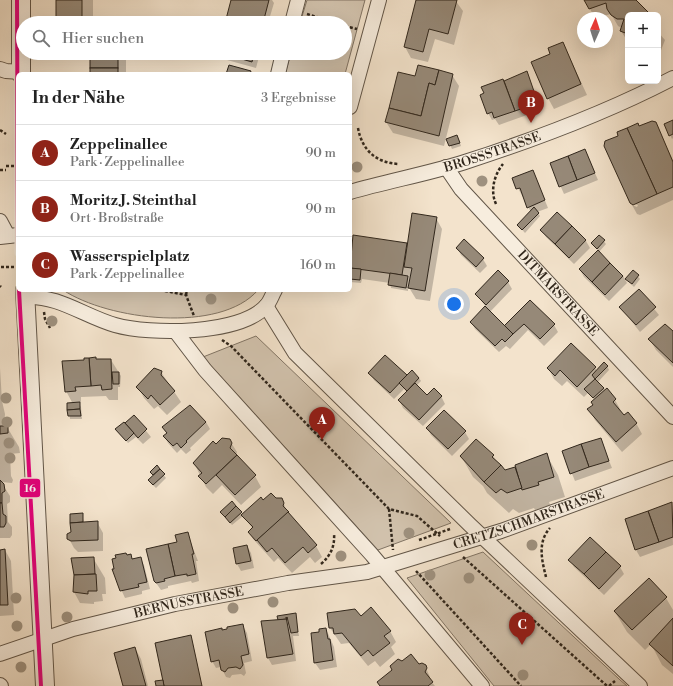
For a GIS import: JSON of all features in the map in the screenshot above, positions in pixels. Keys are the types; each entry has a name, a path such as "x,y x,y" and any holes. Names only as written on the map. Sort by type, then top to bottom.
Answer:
{"street":[{"path":"22,0 22,16"},
{"path":"294,16 298,0"},
{"path":"352,100 379,0"},
{"path":"21,60 21,72"},
{"path":"278,72 281,60"},
{"path":"0,69 16,72"},
{"name":"BROSSSTRASSE","path":"352,191 446,167 531,139 640,95 673,78"},
{"name":"DITMARSTRASSE","path":"446,167 461,189 673,417"},
{"path":"0,221 9,236"},
{"path":"45,686 26,294 49,299 117,326 157,332 176,332 210,329 247,318 266,306 273,292"},
{"path":"266,306 295,353 482,536 640,686"},
{"path":"176,332 205,370 382,567 482,686"},
{"name":"CRETZSCHMARSTRASSE","path":"382,567 482,536 673,468"},
{"name":"BERNUSSTRASSE","path":"0,654 73,629 175,604 288,583 342,576 382,567"}],"path":[{"path":"303,13 313,16"},
{"path":"352,28 357,29"},
{"path":"358,128 360,139 366,149 376,159 389,164 405,165"},
{"path":"0,130 6,134"},
{"path":"498,210 493,190 498,171 506,162"},
{"path":"0,170 16,166"},
{"path":"1,268 16,266"},
{"path":"170,292 186,295"},
{"path":"187,292 186,295 194,316"},
{"path":"220,338 230,346 389,509 417,516 442,538"},
{"path":"389,509 393,549 398,554"},
{"path":"546,577 542,564 543,541 548,530 554,525"},
{"path":"437,533 450,529"},
{"path":"319,566 332,552 334,532"},
{"path":"460,554 607,686"},
{"path":"412,567 520,686"}],"shaded area":[{"path":"307,0 365,0 352,48 352,16 302,16"},
{"path":"289,60 349,60 346,72 286,72"},
{"path":"67,292 256,292 241,304 218,313 191,317 163,318 134,315 107,309"},
{"path":"256,336 451,523 378,550 203,357"},
{"path":"483,552 627,686 494,686 407,578"}],"building":[{"path":"56,0 82,0 82,16 56,16"},
{"path":"231,0 269,0 265,16 227,16"},
{"path":"416,0 457,0 448,34 429,29 423,52 404,47"},
{"path":"584,0 636,0 648,12 625,12 625,33 620,31 624,19 617,19 613,16 613,12 609,12 606,3 589,9"},
{"path":"563,42 581,84 547,99 531,62 550,54 548,48"},
{"path":"90,60 118,60 118,68 90,68"},
{"path":"229,65 251,71 251,72 227,72"},
{"path":"418,65 439,70 435,85 429,83 421,116 389,108 398,72 415,76"},
{"path":"90,68 118,68 118,72 90,72"},
{"path":"439,70 453,74 439,136 385,122 389,108 421,116 429,83 435,85"},
{"path":"527,71 538,103 515,111 504,81"},
{"path":"503,79 515,111 494,118 492,112 487,114 480,95 484,93 481,87"},
{"path":"673,120 673,134 669,136 664,124"},
{"path":"652,121 656,122 673,162 673,187 657,194 627,128 638,123 639,126"},
{"path":"627,128 657,194 633,205 630,203 604,146 605,141 618,136 617,132"},
{"path":"457,135 460,143 449,146 446,139"},
{"path":"585,149 595,173 577,180 568,156"},
{"path":"568,156 577,180 559,187 550,163"},
{"path":"533,170 545,200 527,208 520,188 516,189 512,178"},
{"path":"534,207 539,213 522,230 517,225"},
{"path":"557,212 572,226 555,244 540,230"},
{"path":"412,213 437,217 425,291 408,288 412,268 404,267"},
{"path":"572,226 586,240 569,258 555,244"},
{"path":"353,235 407,243 402,275 352,268"},
{"path":"599,235 605,240 597,249 591,243"},
{"path":"464,239 484,258 476,267 456,248"},
{"path":"598,250 610,263 592,282 579,269"},
{"path":"610,263 623,276 605,295 592,282"},
{"path":"352,268 361,269 360,280 352,279"},
{"path":"498,270 509,281 486,305 475,294"},
{"path":"633,270 639,275 632,284 625,279"},
{"path":"390,273 408,276 406,288 388,285"},
{"path":"639,289 656,307 636,325 619,307"},
{"path":"530,300 555,324 540,339 524,324 513,334 504,326"},
{"path":"485,306 513,334 505,342 502,339 495,346 470,322"},
{"path":"665,324 673,331 673,363 648,339"},
{"path":"571,343 596,367 577,387 560,370 555,376 547,368"},
{"path":"385,355 407,375 390,393 368,373"},
{"path":"96,357 96,359 111,359 112,389 102,390 101,385 91,386 89,358"},
{"path":"84,358 89,358 91,386 75,387 76,391 65,392 62,361 84,360"},
{"path":"604,362 608,366 595,379 592,375"},
{"path":"154,368 162,371 161,375 175,391 160,405 151,395 148,399 136,387"},
{"path":"412,370 419,378 407,391 399,383"},
{"path":"112,372 119,372 119,384 113,384"},
{"path":"595,379 604,388 593,398 584,389"},
{"path":"415,383 427,395 434,388 442,396 419,420 398,400"},
{"path":"607,388 616,399 613,402 624,415 628,412 637,423 616,442 587,409 593,405 591,402"},
{"path":"80,402 80,409 67,410 67,403"},
{"path":"190,405 206,422 186,441 187,442 181,448 177,443 173,446 163,436 167,433 162,427"},
{"path":"80,409 81,416 68,416 67,410"},
{"path":"444,410 466,431 448,449 426,428"},
{"path":"134,415 147,429 138,438 125,423"},
{"path":"124,422 134,433 126,441 115,429"},
{"path":"0,426 8,426 8,433 0,434"},
{"path":"222,438 230,439 232,443 230,448 237,455 206,484 198,476 202,473 193,463 213,441 216,444"},
{"path":"601,438 609,461 589,467 581,444"},
{"path":"476,439 494,455 492,457 501,465 484,482 460,456"},
{"path":"581,444 589,467 570,474 562,451"},
{"path":"547,453 554,477 538,482 539,485 522,490 515,465"},
{"path":"237,455 256,475 235,495 216,475"},
{"path":"157,465 160,469 153,475 150,472"},
{"path":"501,465 505,470 515,467 522,488 507,493 501,489 496,493 484,482"},
{"path":"160,469 165,474 153,485 148,480"},
{"path":"0,480 4,484 5,491 2,493 2,503 0,503"},
{"path":"271,493 276,498 282,498 284,503 283,506 289,512 256,541 248,532 253,527 241,515 261,497 263,500"},
{"path":"232,501 236,506 225,517 220,512"},
{"path":"672,502 673,537 659,542 648,511"},
{"path":"0,503 2,503 3,514 6,516 6,523 4,527 0,527"},
{"path":"236,506 242,512 230,523 225,517"},
{"path":"648,511 659,542 635,550 625,519"},
{"path":"288,512 317,545 308,553 303,547 285,563 272,548 267,552 257,540"},
{"path":"83,513 83,522 70,523 70,514"},
{"path":"98,521 98,540 71,541 67,539 67,534 71,532 70,523"},
{"path":"188,532 194,554 192,554 196,574 175,576 168,544 177,542 175,535"},
{"path":"590,537 606,552 584,574 568,560"},
{"path":"168,544 175,576 164,579 165,581 156,583 154,581 146,549"},
{"path":"247,545 251,561 236,564 233,548"},
{"path":"5,549 8,605 0,605 0,550"},
{"path":"606,552 621,566 599,589 584,574"},
{"path":"126,553 127,555 131,554 132,559 141,557 147,582 138,584 139,587 120,591 112,569 114,569 112,559 116,558 115,555"},
{"path":"94,557 95,574 74,575 71,558"},
{"path":"96,574 97,591 88,591 88,594 73,592 74,575"},
{"path":"649,578 667,597 632,630 614,611"},
{"path":"371,607 391,631 384,636 390,643 373,656 368,650 361,656 342,633 334,634 333,628 329,628 327,613 355,609 361,616"},
{"path":"296,613 298,632 291,633 287,617 287,619 278,620 277,616"},
{"path":"673,618 673,666 649,644"},
{"path":"286,619 293,654 267,658 261,621"},
{"path":"243,624 249,654 241,656 243,665 240,669 236,667 228,668 225,672 221,670 219,660 211,662 205,632 222,628 222,630 227,629 227,627"},
{"path":"326,628 328,639 330,639 333,660 314,663 311,633 319,632 319,629"},
{"path":"191,635 202,686 164,686 155,643"},
{"path":"135,647 146,686 123,686 114,653"},
{"path":"411,654 419,664 422,663 426,665 427,668 425,672 433,682 428,686 380,686 377,682 392,670 390,666 398,659 402,661"},
{"path":"163,680 164,686 156,686 155,681"}],"transit line":[{"name":"16","path":"17,0 17,16"},
{"name":"16","path":"17,60 17,72"},
{"name":"16","path":"19,292 41,686"}],"place":[{"name":"Moritz J. Steinthal","path":"531,123"},
{"name":"Zeppelinallee","path":"322,440"},
{"name":"Wasserspielplatz","path":"522,645"}]}
